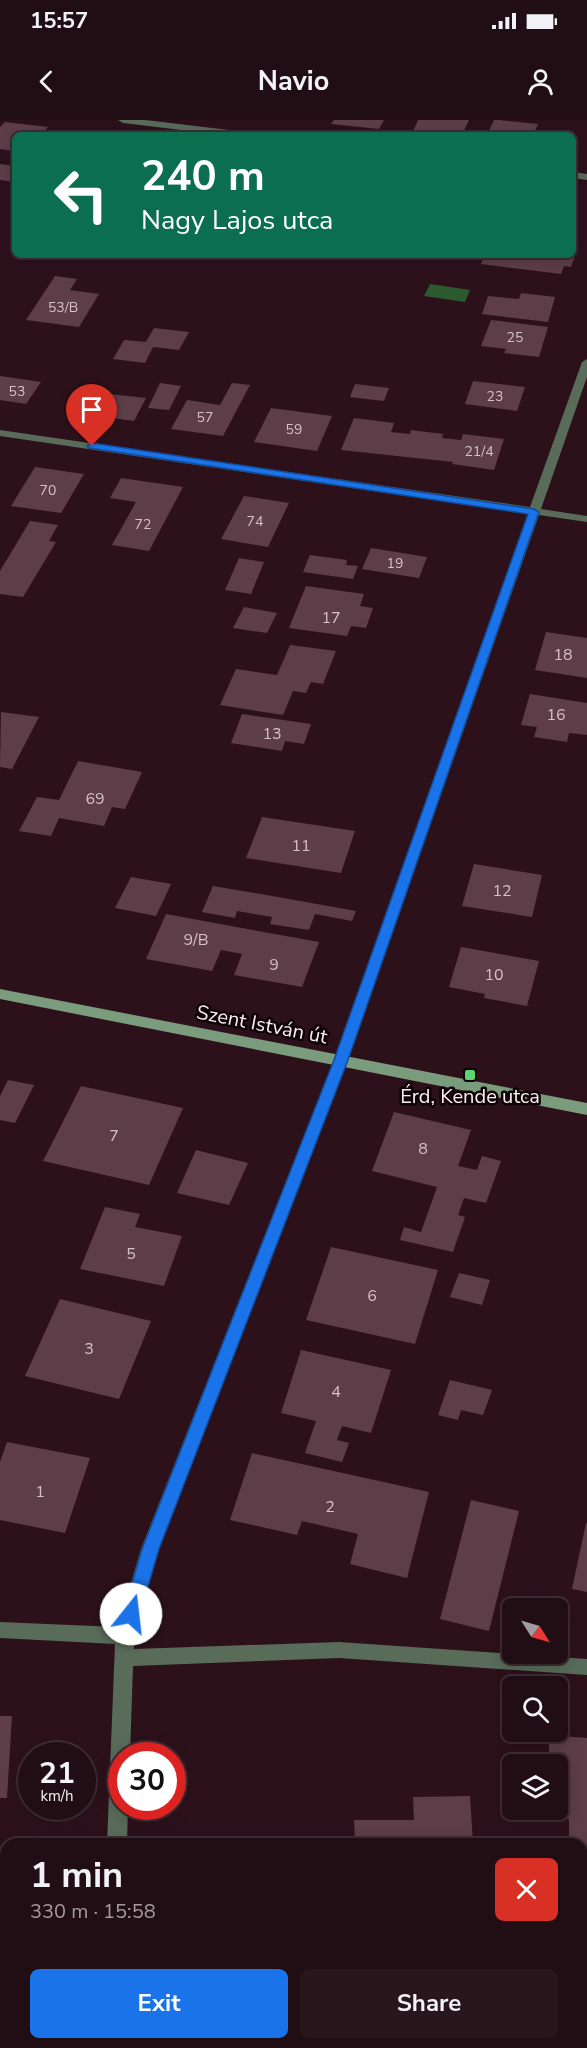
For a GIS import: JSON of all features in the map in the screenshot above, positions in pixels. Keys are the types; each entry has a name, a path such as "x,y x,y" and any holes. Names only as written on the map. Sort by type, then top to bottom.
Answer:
{"street":[{"path":"123,120 221,132"},
{"path":"117,1838 125,1635 150,1549 341,1060 587,362"},
{"path":"0,433 587,519"},
{"name":"Szent István út","path":"0,994 587,1109"},
{"path":"0,1630 125,1635"},
{"path":"124,1658 339,1650 587,1666"}],"shaded area":[{"path":"430,284 470,290 465,302 424,296"}],"building":[{"path":"334,120 384,120 379,129 331,124"},
{"path":"418,120 469,120 463,132 413,132"},
{"path":"494,120 538,124 534,132 488,132"},
{"path":"5,122 48,127 44,132 12,132 12,151 0,149 0,127"},
{"path":"0,164 12,166 12,182 0,180"},
{"path":"484,258 574,258 571,267 564,266 561,274 481,264"},
{"path":"55,276 77,279 70,290 99,294 79,327 26,320"},
{"path":"521,293 555,297 548,322 482,314 488,296 519,299"},
{"path":"491,320 548,327 539,357 504,353 506,349 481,346"},
{"path":"154,328 189,332 179,350 153,347 145,363 113,359 124,340 146,342"},
{"path":"0,376 41,382 26,404 0,400"},
{"path":"473,381 525,387 517,411 465,404"},
{"path":"160,383 181,386 169,410 148,408"},
{"path":"232,383 250,385 223,436 171,429 187,400 220,405"},
{"path":"355,384 389,388 384,401 350,397"},
{"path":"101,393 146,398 134,421 89,415"},
{"path":"271,408 332,416 317,451 254,442"},
{"path":"354,418 394,423 391,432 410,434 411,430 443,434 442,438 461,440 463,434 504,439 494,470 452,464 453,462 341,450"},
{"path":"35,467 84,474 61,513 11,506"},
{"path":"121,478 183,487 149,551 112,545 136,502 110,498"},
{"path":"244,496 289,503 268,547 221,539"},
{"path":"30,521 58,525 49,541 56,542 23,597 0,594 0,571"},
{"path":"371,548 427,557 419,578 362,569"},
{"path":"310,555 347,560 346,565 358,566 353,579 303,572"},
{"path":"239,558 264,562 251,594 225,590"},
{"path":"306,586 364,594 360,606 373,608 366,628 351,626 347,636 289,628"},
{"path":"244,607 277,613 267,633 233,628"},
{"path":"546,632 587,638 587,678 535,670"},
{"path":"290,645 336,651 323,684 311,682 306,693 293,691 283,715 220,705 236,669 277,675"},
{"path":"530,694 587,703 587,735 569,733 567,742 534,737 537,727 521,725"},
{"path":"1,712 39,717 12,769 0,767"},
{"path":"242,714 311,724 304,744 285,741 282,751 231,743"},
{"path":"78,761 142,772 125,809 112,807 104,826 59,818 51,836 19,831 37,797 59,800"},
{"path":"262,817 355,831 341,873 246,858"},
{"path":"474,864 542,875 532,917 462,906"},
{"path":"131,877 171,884 156,916 115,908"},
{"path":"213,886 356,911 352,921 315,914 309,930 270,924 272,917 237,911 235,918 202,912"},
{"path":"166,914 319,942 302,987 234,975 242,954 221,950 212,971 146,959"},
{"path":"461,947 539,961 527,1006 484,998 485,994 449,987"},
{"path":"8,1080 34,1085 15,1123 0,1120 0,1096"},
{"path":"81,1086 183,1108 149,1185 43,1161"},
{"path":"394,1112 471,1130 458,1166 477,1170 482,1156 501,1161 486,1203 464,1198 458,1215 465,1217 453,1252 400,1240 404,1227 421,1232 437,1187 372,1171"},
{"path":"196,1150 248,1163 229,1205 177,1193"},
{"path":"105,1207 140,1214 135,1227 182,1236 164,1286 80,1269"},
{"path":"331,1247 438,1270 415,1344 306,1320"},
{"path":"459,1273 490,1280 482,1305 450,1297"},
{"path":"60,1299 151,1321 119,1399 25,1376"},
{"path":"301,1350 391,1370 371,1433 342,1426 337,1440 349,1443 342,1462 305,1453 316,1421 281,1413"},
{"path":"450,1380 492,1390 483,1415 461,1410 458,1420 438,1415"},
{"path":"7,1442 90,1458 65,1533 0,1520 0,1462"},
{"path":"252,1453 429,1492 407,1578 350,1564 358,1534 302,1521 297,1535 230,1520"},
{"path":"471,1500 519,1511 489,1631 440,1619"},
{"path":"587,1523 587,1592 572,1589"},
{"path":"0,1716 12,1716 7,1798 0,1798"},
{"path":"568,1736 587,1738 587,1838 569,1838 568,1754 549,1754 549,1742 568,1742"},
{"path":"470,1796 473,1838 355,1838 354,1820 414,1820 413,1797"}],"place":[{"name":"Érd, Kende utca","path":"470,1075"}],"route":[{"path":"92,446 534,512 341,1060 150,1549 131,1614"}]}
